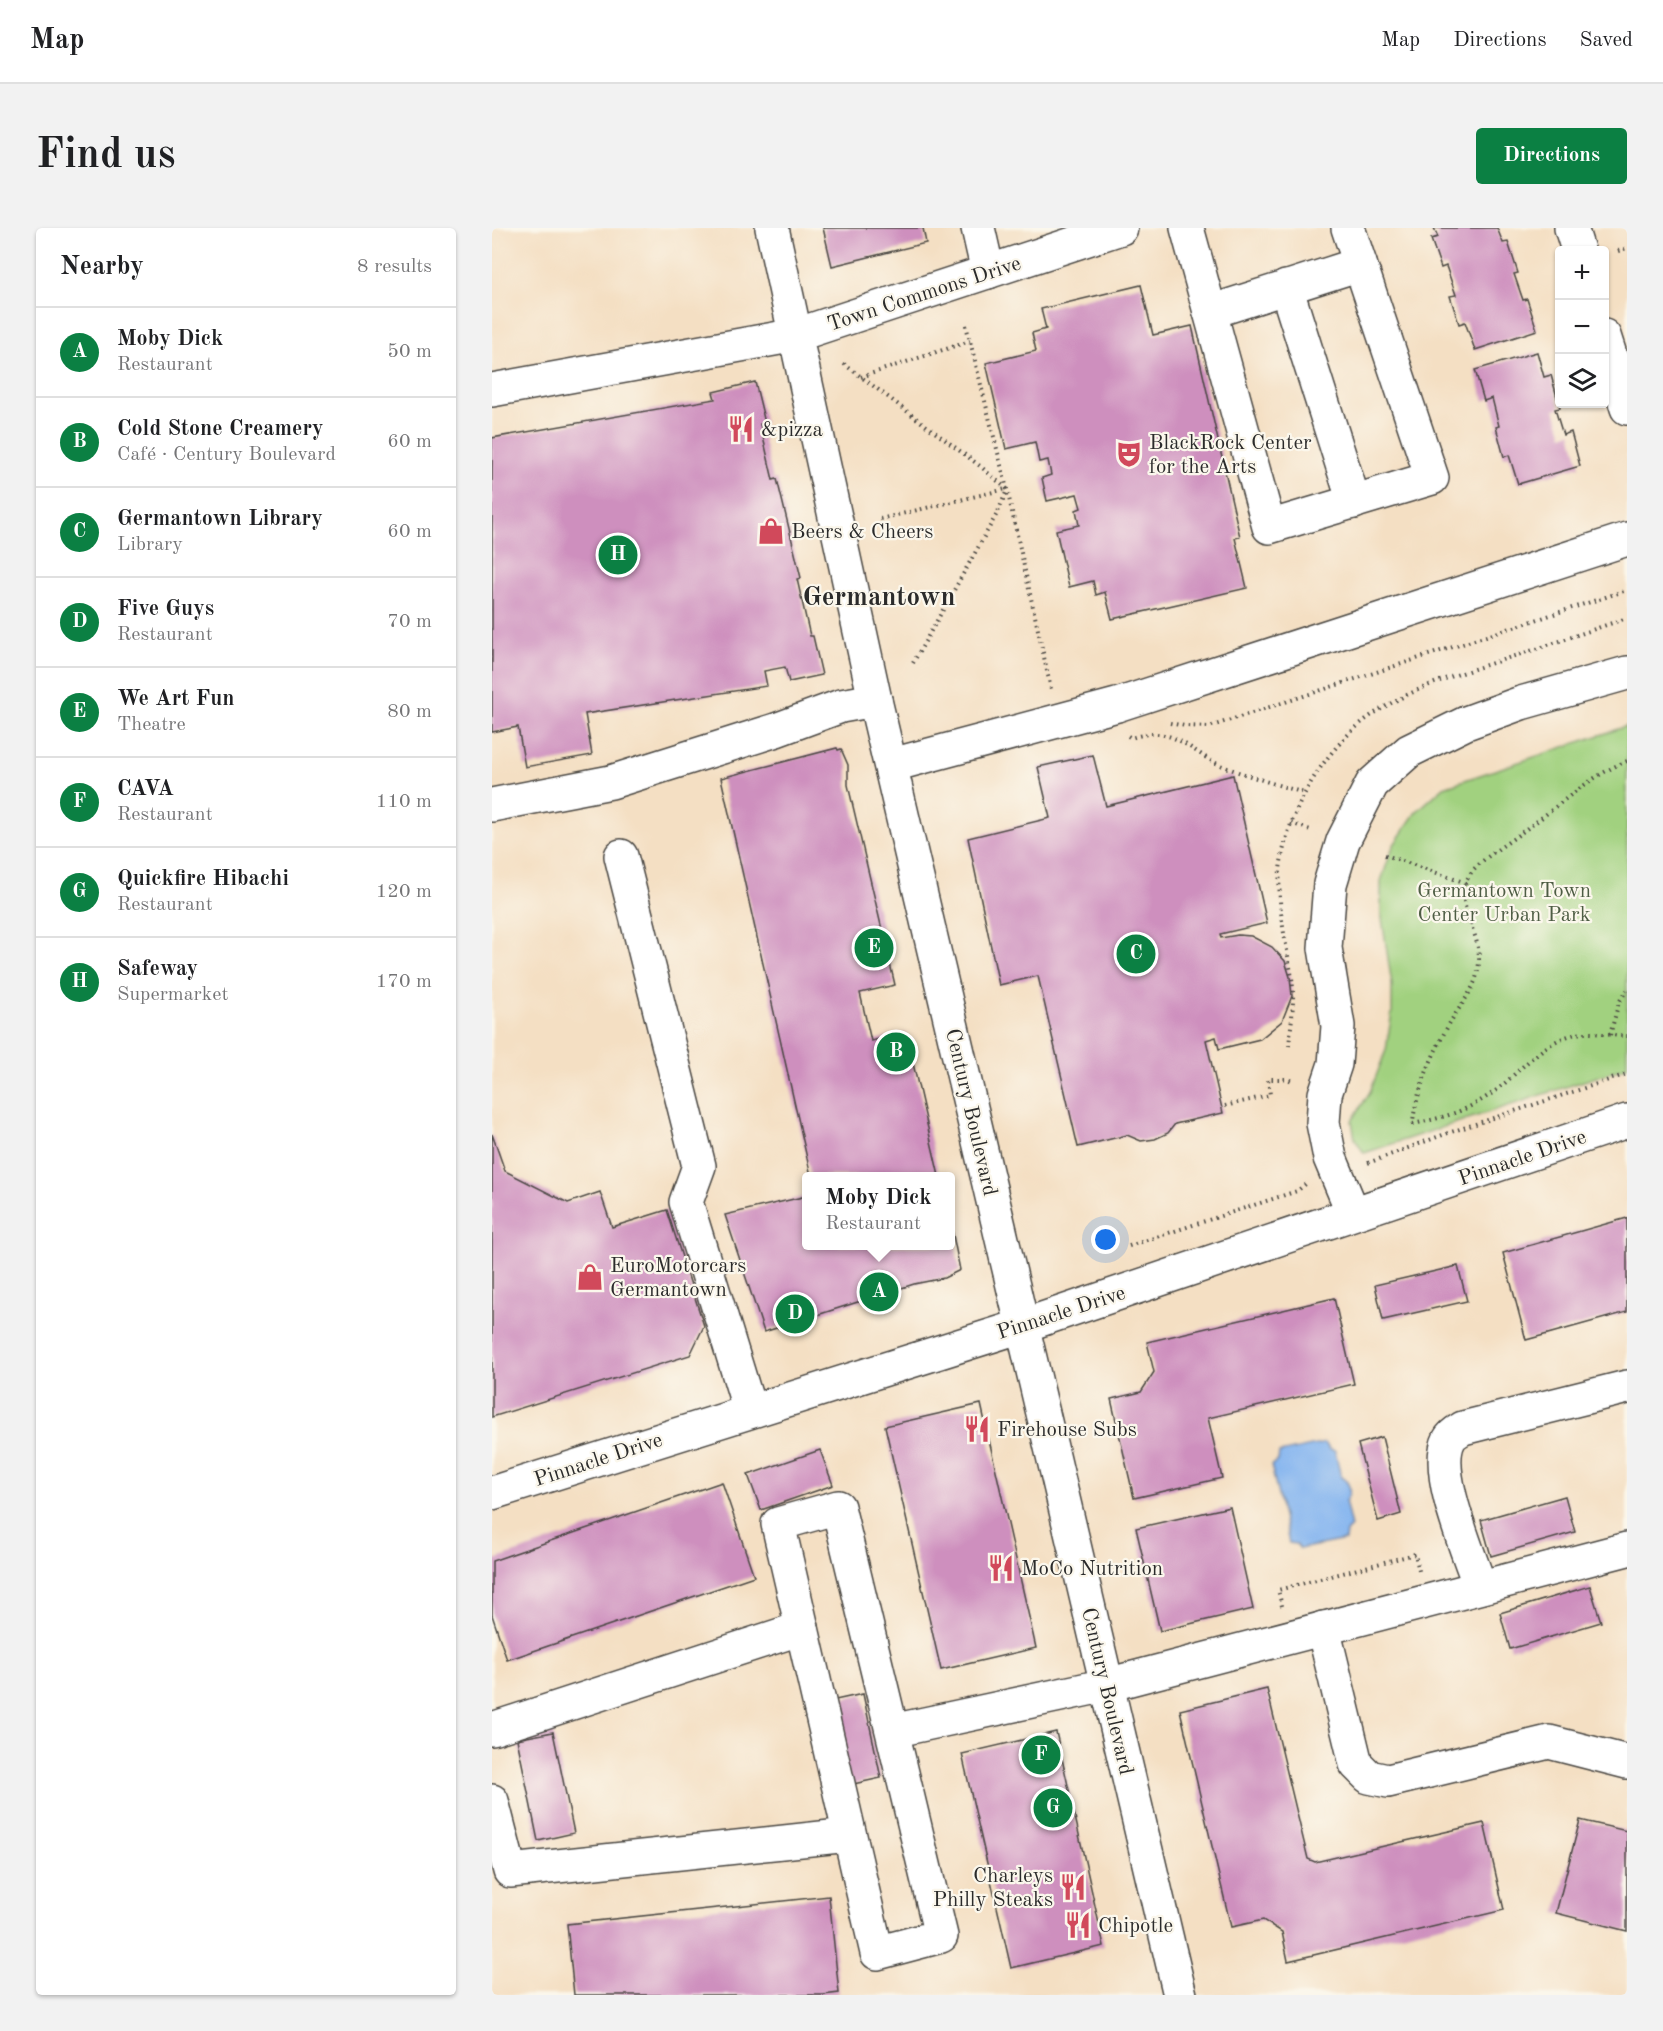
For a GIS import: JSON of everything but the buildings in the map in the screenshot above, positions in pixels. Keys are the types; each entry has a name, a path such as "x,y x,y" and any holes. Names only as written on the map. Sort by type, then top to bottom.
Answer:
{"street":[{"name":"Century Boulevard","path":"772,228 876,700 1180,1995"},
{"path":"978,228 988,272"},
{"name":"Town Commons Drive","path":"492,390 796,335 1121,228"},
{"path":"1187,228 1269,527 1432,478 1348,228"},
{"path":"1571,228 1577,246"},
{"path":"1210,312 1360,264"},
{"path":"1286,287 1354,502"},
{"path":"1609,349 1627,408"},
{"path":"892,765 1117,705 1627,539"},
{"path":"1353,1213 1330,1158 1323,1123 1325,1094 1335,1064 1338,1026 1325,948 1330,884 1343,841 1367,793 1372,784 1409,751 1466,723 1521,703 1627,672"},
{"path":"492,805 611,782 776,730 841,706 876,700"},
{"path":"621,856 699,1166 686,1202 750,1411"},
{"name":"Pinnacle Drive","path":"492,1493 1022,1326 1627,1121"},
{"path":"1480,1587 1448,1488 1445,1450 1450,1437 1463,1428 1627,1387"},
{"path":"838,1507 892,1731 941,1936 877,1953 778,1524 838,1507"},
{"path":"892,1731 1107,1685 1627,1549"},
{"path":"492,1729 802,1628"},
{"path":"1323,1628 1356,1764 1369,1777 1388,1780 1549,1742 1627,1762"},
{"path":"492,1800 501,1871 849,1834"}],"path":[{"path":"1618,251 1627,248"},
{"path":"966,325 1007,489 1053,695"},
{"path":"861,377 970,341"},
{"path":"844,364 980,466 1007,489"},
{"path":"880,519 1007,489"},
{"path":"914,663 998,512 1007,489"},
{"path":"1164,723 1209,727 1627,590"},
{"path":"1119,737 1141,729"},
{"path":"1135,737 1162,734 1181,740 1198,753 1223,766 1304,794"},
{"path":"1627,761 1610,768 1574,792 1489,857 1475,869 1466,883 1464,900 1479,948 1477,978 1450,1022 1418,1093 1413,1124 1446,1118 1476,1104 1496,1090 1536,1054 1573,1034 1627,1036"},
{"path":"1291,823 1322,834"},
{"path":"1385,855 1466,883"},
{"path":"1610,1035 1619,1002 1627,990"},
{"path":"1367,1164 1448,1133 1627,1074"},
{"path":"1226,1106 1270,1095 1268,1079 1288,1079 1300,1088"},
{"path":"1129,1246 1297,1191 1305,1186 1310,1178"},
{"path":"1276,1611 1283,1610 1278,1590 1414,1554 1420,1575"}],"green space":[{"name":"Germantown Town Center Urban Park","path":"1627,726 1627,1067 1364,1153 1355,1139 1352,1121 1370,1092 1386,1050 1392,1012 1392,985 1381,912 1381,881 1393,846 1416,812 1444,787"}],"water":[{"path":"1325,1443 1329,1449 1335,1451 1341,1477 1349,1485 1345,1501 1351,1527 1346,1532 1345,1540 1300,1549 1296,1544 1289,1543 1271,1465 1278,1461 1279,1453"}],"place":[{"name":"&pizza","path":"741,429"},
{"name":"BlackRock Center for the Arts","path":"1129,454"},
{"name":"Beers & Cheers","path":"771,531"},
{"name":"Safeway","path":"618,555"},
{"name":"We Art Fun","path":"874,948"},
{"name":"Germantown Library","path":"1136,954"},
{"name":"Cold Stone Creamery","path":"896,1052"},
{"name":"EuroMotorcars Germantown","path":"590,1277"},
{"name":"Moby Dick","path":"879,1292"},
{"name":"Five Guys","path":"795,1314"},
{"name":"Firehouse Subs","path":"977,1429"},
{"name":"MoCo Nutrition","path":"1001,1568"},
{"name":"CAVA","path":"1041,1755"},
{"name":"Quickfire Hibachi","path":"1053,1808"},
{"name":"Charleys Philly Steaks","path":"1073,1887"},
{"name":"Chipotle","path":"1078,1925"}],"district":[{"name":"Germantown","path":"879,596"}]}
